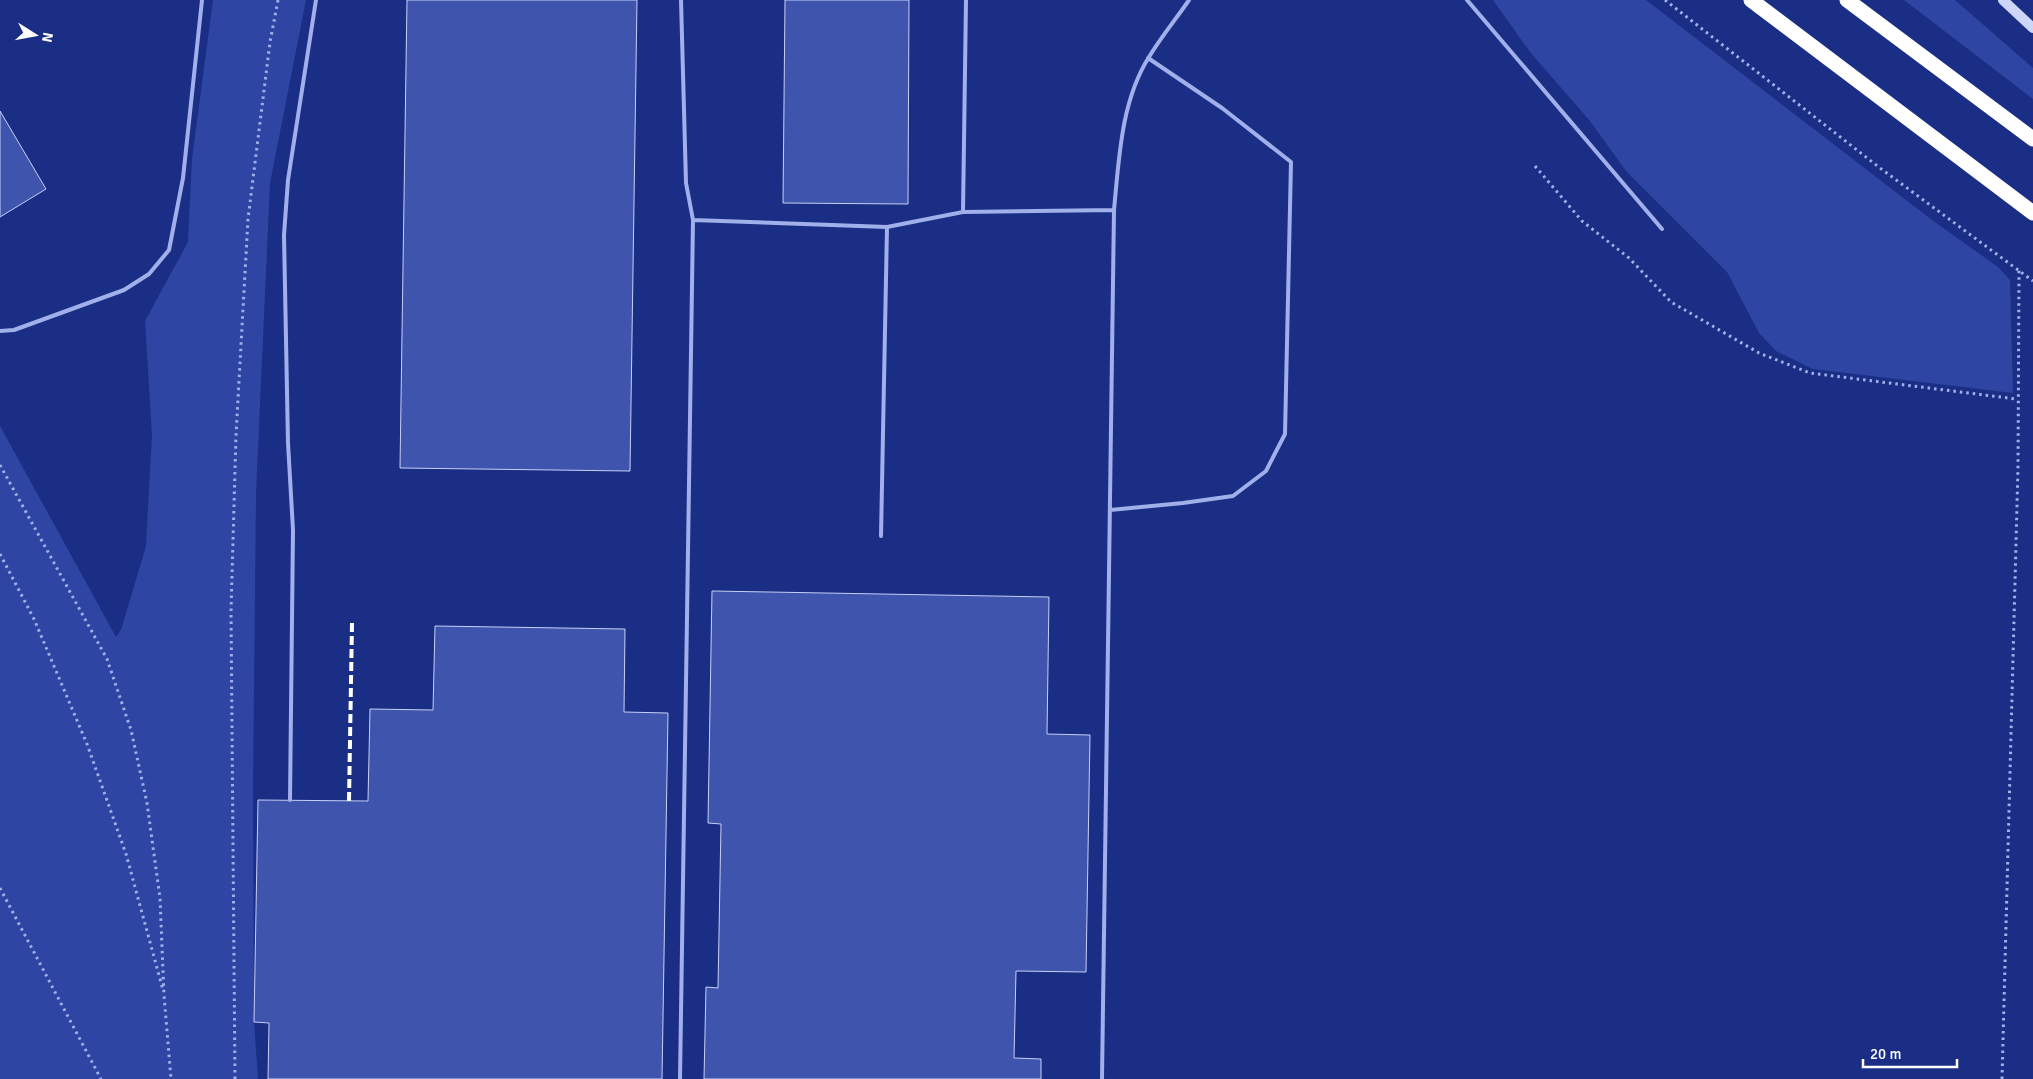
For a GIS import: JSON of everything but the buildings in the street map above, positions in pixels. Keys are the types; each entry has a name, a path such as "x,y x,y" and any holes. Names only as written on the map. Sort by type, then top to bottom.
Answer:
{"highway":[{"path":"1751,0 2033,213"},
{"path":"1847,0 2033,139"}],"street":[{"path":"2003,0 2033,28"}],"lane":[{"path":"0,331 14,330 124,290 149,274 169,250 183,178 202,0"},
{"path":"290,800 293,530 288,443 284,235 288,180 316,0"},
{"path":"680,1079 692,220 686,183 681,0"},
{"path":"963,212 966,0"},
{"path":"1102,1079 1114,210 1120,142 1132,96 1148,58 1189,0"},
{"path":"1467,0 1662,229"},
{"path":"1110,510 1183,504 1233,496 1266,471 1285,434 1291,162 1222,108 1148,58"},
{"path":"692,220 887,227 963,212 1114,210"},
{"path":"881,536 887,227"}],"path":[{"path":"235,1079 231,611 236,435 248,219 270,42 278,0"},
{"path":"1664,0 1880,168 2033,280"},
{"path":"1535,166 1582,221 1628,258 1671,302 1758,353 1810,373 2016,399"},
{"path":"2002,1079 2018,467 2016,399 2019,270"},
{"path":"0,465 107,659 131,730 147,803 160,898 164,995 171,1079"},
{"path":"0,554 34,619 86,744 126,854 164,995"},
{"path":"0,888 101,1079"}],"shaded area":[{"path":"213,0 306,0 270,183 256,493 253,790 254,1022 258,1079 0,1079 0,426 116,637 121,630 146,546 152,435 145,321 188,242 192,159"},
{"path":"1493,0 1646,0 1932,220 1998,267 2010,280 2013,393 1813,369 1776,351 1759,333 1727,272 1626,171 1590,121 1530,52"},
{"path":"1904,0 1955,0 2033,68 2033,99"}],"railway":[{"path":"349,801 352,623"}]}
